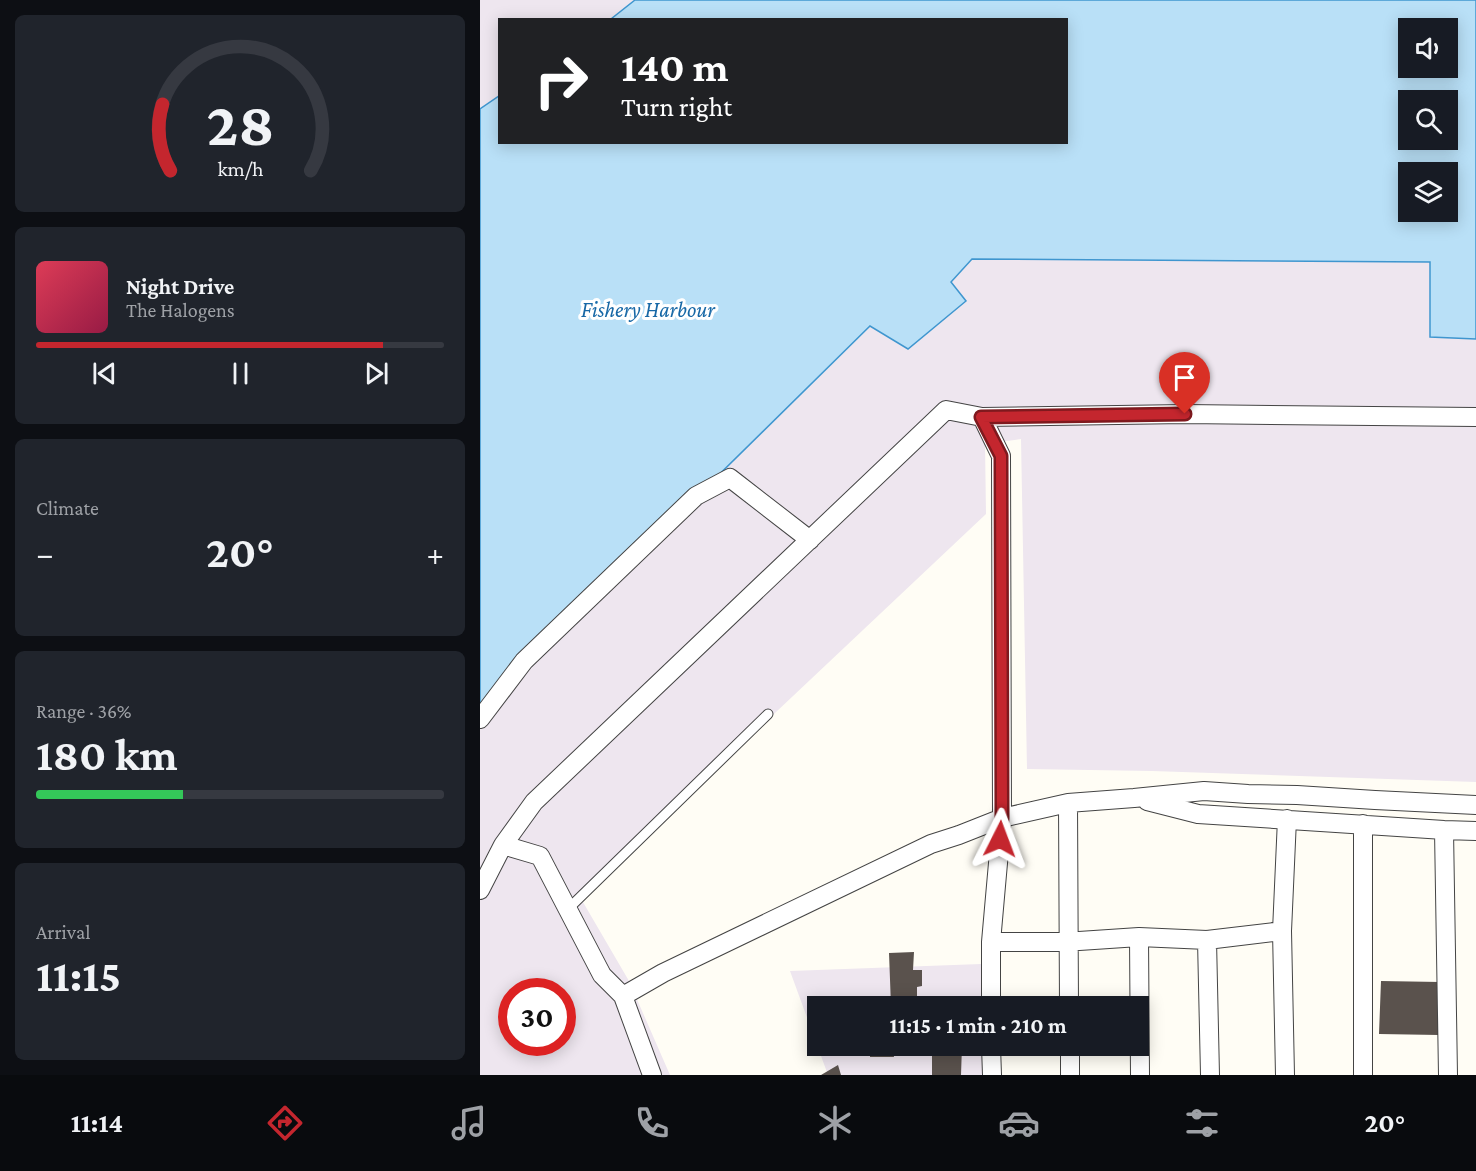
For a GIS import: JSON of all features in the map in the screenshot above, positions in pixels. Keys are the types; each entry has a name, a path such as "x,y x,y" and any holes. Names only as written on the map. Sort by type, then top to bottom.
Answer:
{"street":[{"path":"480,890 503,845 534,802 946,411 981,417 1185,414 1476,417"},
{"path":"981,417 1001,456 1002,818 991,942 991,996"},
{"path":"480,719 524,661 696,496 704,491 730,478 810,540"},
{"path":"623,996 663,973 931,844 1002,818 1068,803 1204,791 1476,805"},
{"path":"1134,798 1198,814 1476,831"},
{"path":"1068,803 1070,996"},
{"path":"1285,1075 1282,931 1287,819"},
{"path":"1363,824 1363,1075"},
{"path":"1444,830 1448,1075"},
{"path":"503,845 540,856 602,975 623,996 652,1075"},
{"path":"991,942 1139,937 1207,940 1282,931"},
{"path":"1139,937 1140,1075"},
{"path":"1207,940 1210,1075"},
{"path":"991,1056 992,1075"},
{"path":"1070,1056 1070,1075"}],"lane":[{"path":"568,909 768,714"}],"shaded area":[{"path":"480,0 635,0 612,18 498,18 498,97 480,109"},
{"path":"972,259 1430,262 1430,337 1476,339 1476,782 1027,769 1021,439 985,444 986,514 580,897 629,981 670,1075 480,1075 480,710 871,326 966,301 951,282"},
{"path":"981,964 983,996 807,996 807,1018 790,971"},
{"path":"821,1056 984,1056 985,1075 828,1075"}],"water":[{"name":"Fishery Harbour","path":"635,0 1476,0 1476,339 1430,337 1430,262 972,259 951,282 966,301 908,349 870,326 480,710 480,109 498,97 498,144 1068,144 1068,18 612,18"}],"building":[{"path":"914,952 913,970 922,970 922,986 917,987 917,996 891,996 889,953"},
{"path":"1381,981 1440,982 1439,1035 1379,1034"},
{"path":"894,1056 894,1057 870,1057"},
{"path":"932,1056 962,1056 961,1075 932,1075"},
{"path":"838,1065 841,1075 821,1075"}],"route":[{"path":"1000,839 1002,818 1001,456 981,417 1185,414"}]}
